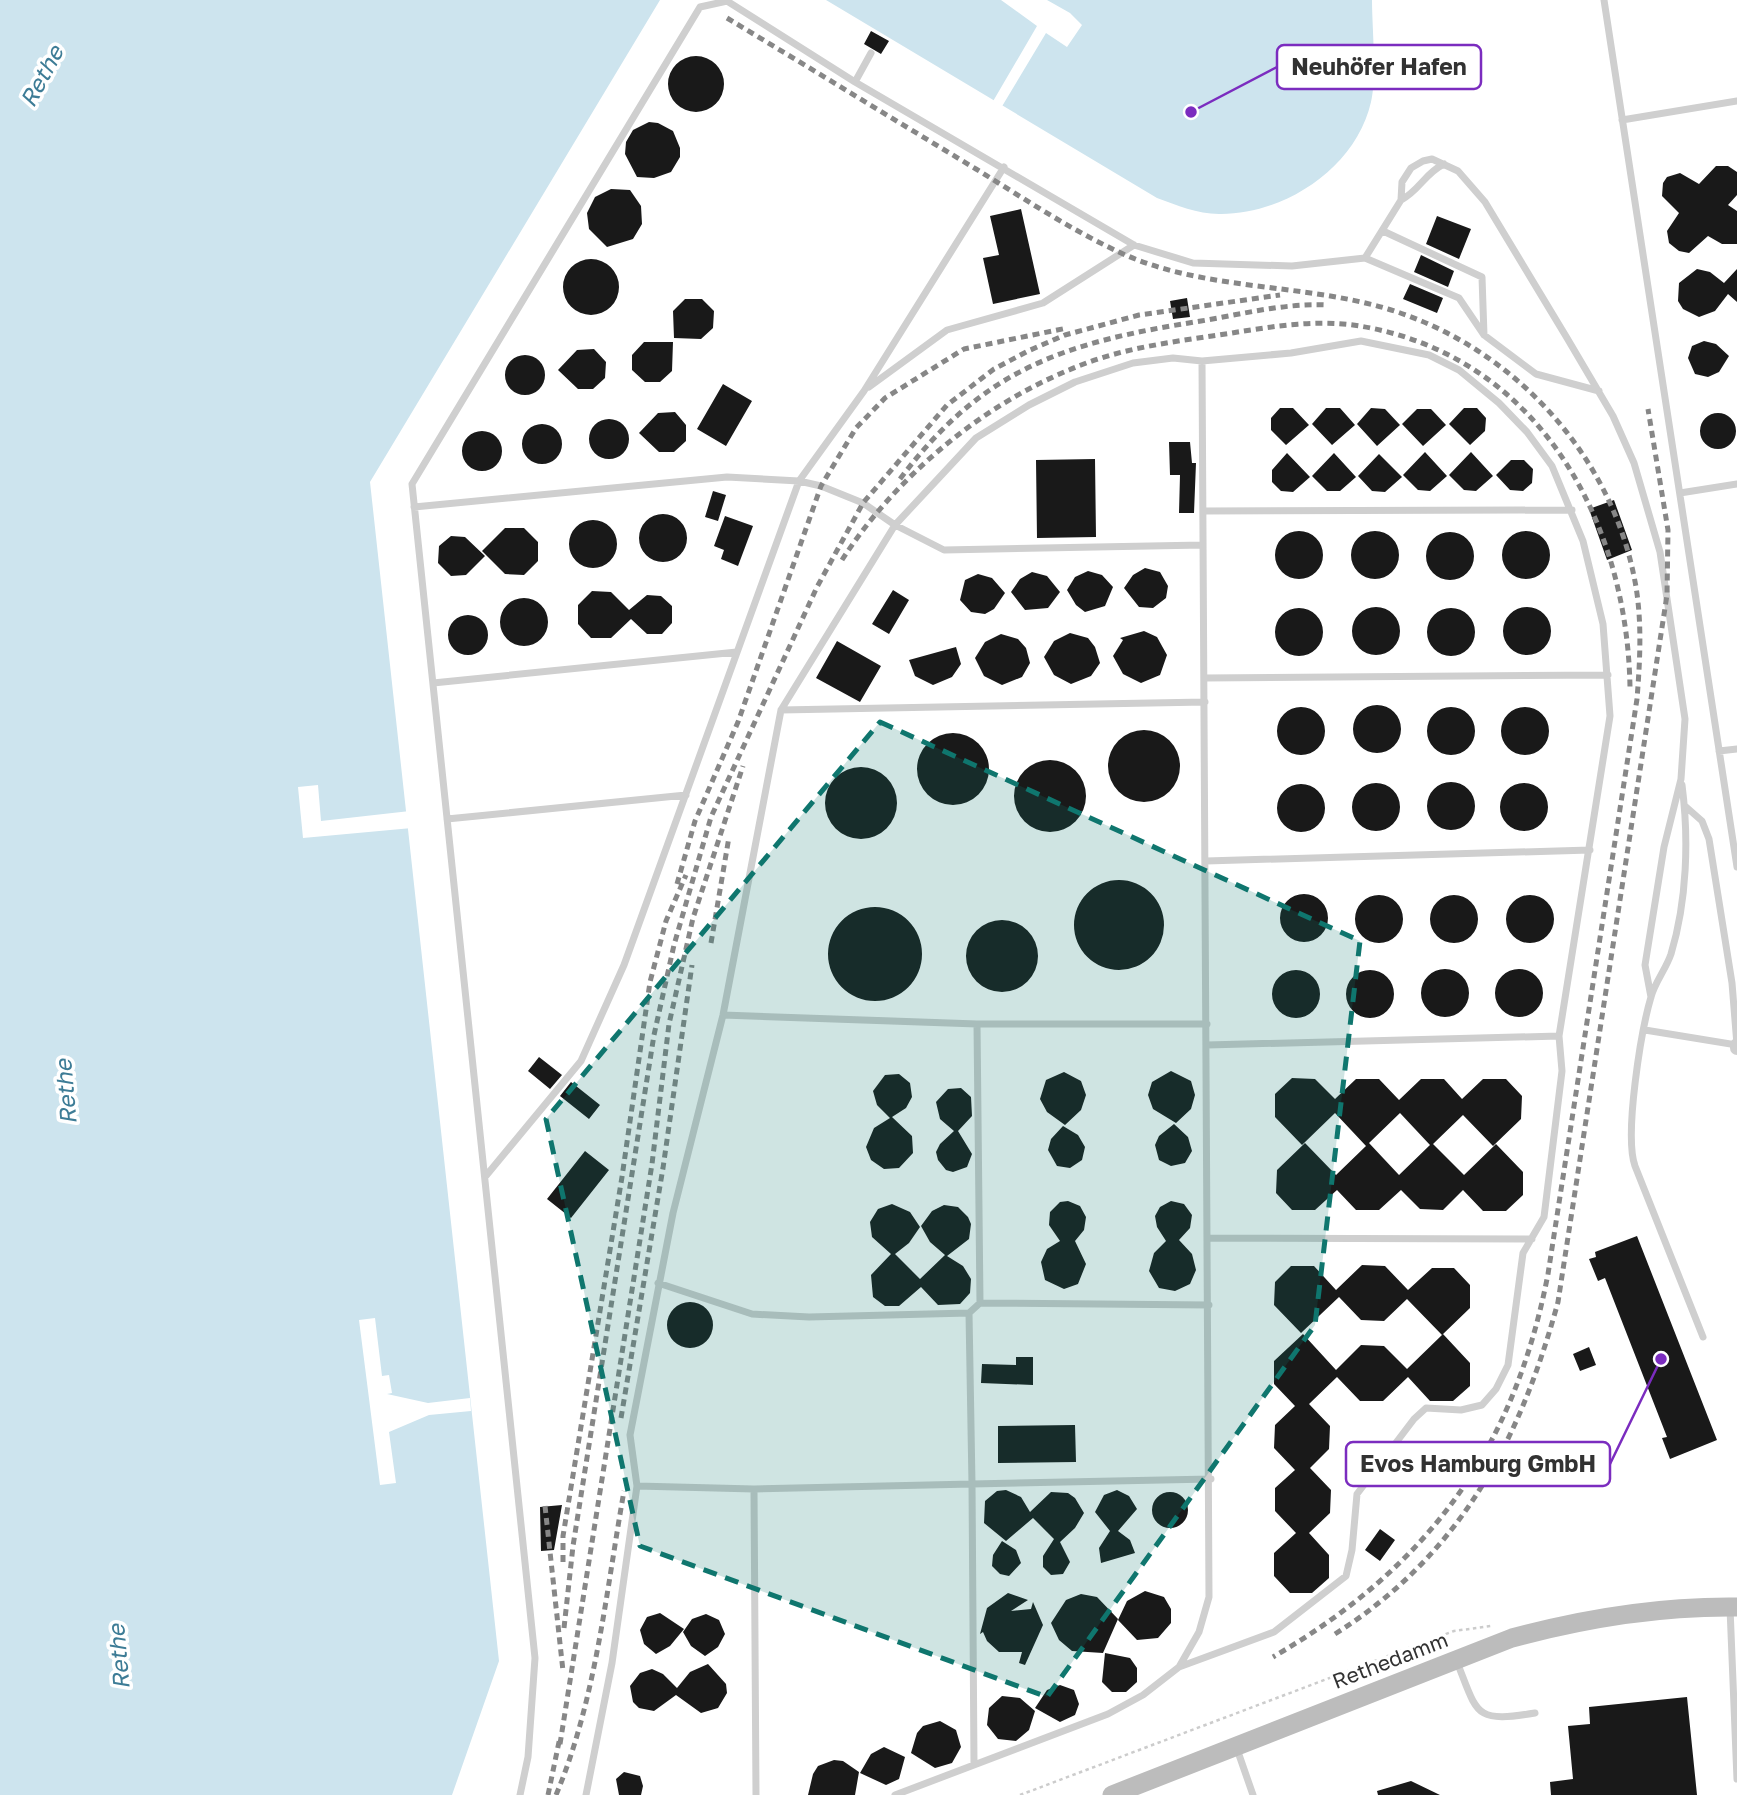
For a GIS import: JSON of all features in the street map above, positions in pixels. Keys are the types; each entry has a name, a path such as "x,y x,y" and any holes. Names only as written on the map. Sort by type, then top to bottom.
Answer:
{"main road":[{"name":"Rethedamm","path":"1123,1793 1236,1745 1456,1658 1512,1639 1580,1620 1695,1607 1733,1607"}],"lane":[{"path":"1604,0 1737,867"},
{"path":"520,1795 528,1757 535,1658 412,484 700,7 727,1 855,82 1133,245 1192,263 1292,266 1365,258 1459,298 1484,335 1536,374 1599,391"},
{"path":"855,82 871,53"},
{"path":"1622,120 1737,101"},
{"path":"1401,200 1402,182 1417,163 1432,159 1465,177 1485,202 1599,391 1634,463 1660,552 1685,719 1681,779 1664,847 1646,965 1651,996"},
{"path":"1365,258 1401,200 1413,192 1431,171 1444,164"},
{"path":"485,1177 581,1061 624,965 799,481 864,391 1004,167"},
{"path":"1383,231 1482,277 1484,335"},
{"path":"864,391 947,330 1043,303 1133,245"},
{"path":"586,1795 612,1663 637,1486 630,1435 659,1283 723,1014 781,710 895,525 976,438 1029,405 1075,383 1133,363 1173,358 1202,360 1291,353 1361,341 1429,355 1459,370 1499,403 1527,432 1552,466 1572,510 1603,624 1608,675 1610,716 1559,1036 1562,1071 1544,1217 1523,1253 1508,1365 1496,1389 1482,1405 1461,1410 1426,1408 1413,1419 1357,1494 1352,1550 1346,1576 1274,1632 1179,1667 1143,1695 1108,1714 895,1795"},
{"path":"1179,1667 1199,1632 1209,1597 1211,1479 1202,360"},
{"path":"414,507 727,477 799,481 821,486 863,503 895,525 944,550 1203,545"},
{"path":"1680,493 1737,484"},
{"path":"1203,511 1572,510"},
{"path":"433,683 737,652"},
{"path":"1204,678 1608,675"},
{"path":"781,710 1205,702"},
{"path":"1719,751 1737,748"},
{"path":"1681,779 1685,806 1685,868 1671,954 1651,996 1630,1128 1631,1155 1703,1337"},
{"path":"447,819 686,795"},
{"path":"1645,1030 1737,1046 1732,983 1709,839 1702,821 1685,806"},
{"path":"1206,861 1590,850"},
{"path":"723,1014 977,1024 1207,1024"},
{"path":"977,1024 980,1303"},
{"path":"1207,1045 1559,1036"},
{"path":"1209,1238 1532,1239"},
{"path":"659,1283 752,1314 809,1317 969,1313 980,1303 1209,1304"},
{"path":"969,1313 974,1764"},
{"path":"637,1486 754,1489 1211,1479"},
{"path":"754,1489 756,1795"},
{"path":"1733,1607 1737,1779"},
{"path":"1456,1658 1477,1710 1485,1716 1535,1713"},
{"path":"1236,1745 1252,1795"}],"path":[{"path":"1020,1795 1454,1631 1493,1626"}],"highlighted area":[{"path":"880,722 1360,941 1315,1325 1047,1697 640,1546 546,1119"}],"water":[{"name":"Rethe","path":"0,0 660,0 370,482 499,1661 452,1795 0,1795"},
{"path":"826,0 1372,0 1373,91 1363,126 1350,147 1333,167 1314,183 1268,206 1244,212 1203,212 1157,198"}],"pier":[{"path":"1001,0 1047,0 1070,13 1082,25 1067,47 1046,33 1001,108 992,103 1037,26"},
{"path":"318,785 321,821 410,811 412,828 303,838 298,787"},
{"path":"375,1318 382,1376 389,1375 392,1393 387,1394 428,1403 470,1398 471,1411 429,1415 389,1432 396,1483 380,1485 359,1320"}],"building":[{"path":"871,31 889,41 881,54 864,44"},
{"path":"696,56 707,58 716,64 722,73 722,95 716,104 707,110 696,112 685,110 676,104 670,95 668,84 670,73 676,64 685,58"},
{"path":"649,122 658,123 673,131 680,148 680,157 671,172 654,178 637,177 625,154 626,142 633,130"},
{"path":"1716,166 1728,166 1737,172 1737,195 1728,205 1737,211 1737,244 1722,244 1708,236 1689,253 1679,251 1669,243 1667,231 1679,213 1662,196 1663,183 1667,177 1680,173 1699,184"},
{"path":"611,189 630,190 641,206 642,224 633,239 607,247 589,229 587,213 595,197"},
{"path":"1021,209 1040,294 993,304 983,258 999,255 990,216"},
{"path":"1437,216 1471,229 1459,259 1426,244"},
{"path":"1421,255 1454,271 1448,287 1414,272"},
{"path":"591,259 602,261 611,267 617,276 617,298 611,307 602,313 591,315 580,313 571,307 565,298 563,287 565,276 571,267 580,261"},
{"path":"1697,269 1710,272 1724,283 1737,269 1737,302 1728,294 1715,311 1699,317 1683,309 1678,301 1679,283"},
{"path":"1410,284 1443,298 1437,313 1403,299"},
{"path":"1187,298 1190,317 1173,319 1170,301"},
{"path":"685,299 702,299 714,311 713,328 701,339 674,338 673,311"},
{"path":"1704,341 1716,344 1729,356 1719,372 1708,377 1695,374 1688,358 1692,346"},
{"path":"644,342 673,342 672,371 660,382 645,382 632,370 632,355"},
{"path":"594,349 606,362 605,378 593,389 578,389 558,370 577,350"},
{"path":"525,355 533,356 539,361 544,367 544,383 539,389 533,394 525,395 517,394 511,389 506,383 505,375 506,367 511,361 517,356"},
{"path":"723,384 752,401 726,446 697,429"},
{"path":"1280,408 1293,408 1309,425 1286,445 1271,430 1271,418"},
{"path":"1326,408 1340,408 1355,425 1332,445 1312,424"},
{"path":"1371,408 1385,409 1400,425 1377,446 1357,424"},
{"path":"1464,408 1477,408 1486,418 1485,431 1470,445 1449,424"},
{"path":"1417,409 1431,409 1446,425 1423,446 1402,424"},
{"path":"675,412 686,425 686,441 674,452 659,452 639,433 658,413"},
{"path":"1718,413 1731,418 1736,431 1731,444 1718,449 1705,444 1700,431 1705,418"},
{"path":"609,419 617,420 623,425 628,431 628,447 623,453 617,458 609,459 601,458 595,453 590,447 589,439 590,431 595,425 601,420"},
{"path":"542,424 550,425 556,430 561,436 561,452 556,458 550,463 542,464 534,463 528,458 523,452 522,444 523,436 528,430 534,425"},
{"path":"482,431 490,432 496,437 501,443 501,459 496,465 490,470 482,471 474,470 468,465 463,459 462,451 463,443 468,437 474,432"},
{"path":"1169,442 1190,442 1192,463 1196,463 1194,513 1179,513 1180,475 1170,475"},
{"path":"1425,452 1447,476 1430,491 1418,490 1403,475"},
{"path":"1471,452 1493,476 1476,491 1464,490 1449,475"},
{"path":"1287,453 1310,477 1293,492 1281,491 1272,482 1272,470"},
{"path":"1334,453 1356,477 1340,491 1327,491 1312,476"},
{"path":"1379,454 1402,477 1385,492 1372,491 1358,476"},
{"path":"1095,459 1096,537 1037,538 1036,460"},
{"path":"1511,460 1524,460 1533,469 1532,483 1523,491 1510,490 1496,475"},
{"path":"713,491 726,495 718,521 705,517"},
{"path":"1614,500 1632,550 1607,560 1589,509"},
{"path":"663,514 680,521 687,538 680,555 663,562 646,555 639,538 646,521"},
{"path":"725,516 753,526 738,566 721,559 724,550 714,546"},
{"path":"593,520 610,527 617,544 610,561 593,568 576,561 569,544 576,527"},
{"path":"505,528 524,528 538,542 538,561 524,575 505,574 482,551"},
{"path":"1299,531 1316,538 1323,555 1316,572 1299,579 1282,572 1275,555 1282,538"},
{"path":"1375,531 1392,538 1399,555 1392,572 1375,579 1358,572 1351,555 1358,538"},
{"path":"1526,531 1543,538 1550,555 1543,572 1526,579 1509,572 1502,555 1509,538"},
{"path":"1450,532 1467,539 1474,556 1467,573 1450,580 1433,573 1426,556 1433,539"},
{"path":"451,536 465,537 485,556 466,575 451,576 438,563 439,546"},
{"path":"1145,568 1160,572 1168,586 1166,598 1153,608 1139,607 1124,588 1133,575"},
{"path":"1088,571 1102,575 1113,587 1105,606 1085,612 1076,605 1067,590 1075,577"},
{"path":"1032,572 1047,576 1060,592 1048,608 1025,610 1011,592 1020,579"},
{"path":"978,574 992,578 1005,593 994,609 985,614 971,612 960,600 965,580"},
{"path":"893,590 909,600 889,634 872,624"},
{"path":"592,591 611,592 629,610 647,595 661,596 672,606 672,623 662,634 647,634 631,619 611,638 591,638 578,624 578,605"},
{"path":"524,598 541,605 548,622 541,639 524,646 507,639 500,622 507,605"},
{"path":"1376,607 1393,614 1400,631 1393,648 1376,655 1359,648 1352,631 1359,614"},
{"path":"1527,607 1544,614 1551,631 1544,648 1527,655 1510,648 1503,631 1510,614"},
{"path":"1299,608 1316,615 1323,632 1316,649 1299,656 1282,649 1275,632 1282,615"},
{"path":"1451,608 1468,615 1475,632 1468,649 1451,656 1434,649 1427,632 1434,615"},
{"path":"468,615 482,621 488,635 482,649 468,655 454,649 448,635 454,621"},
{"path":"1144,631 1157,637 1167,655 1160,675 1141,683 1123,674 1113,656 1123,640 1120,638"},
{"path":"1070,633 1088,638 1095,647 1100,663 1091,676 1071,684 1054,675 1044,657 1054,641"},
{"path":"1001,634 1018,639 1026,648 1030,663 1022,677 1002,685 984,676 975,658 985,642"},
{"path":"837,641 881,666 860,702 816,678"},
{"path":"956,647 961,664 952,677 933,685 915,676 909,660"},
{"path":"1377,705 1394,712 1401,729 1394,746 1377,753 1360,746 1353,729 1360,712"},
{"path":"1301,707 1318,714 1325,731 1318,748 1301,755 1284,748 1277,731 1284,714"},
{"path":"1451,707 1468,714 1475,731 1468,748 1451,755 1434,748 1427,731 1434,714"},
{"path":"1525,707 1542,714 1549,731 1542,748 1525,755 1508,748 1501,731 1508,714"},
{"path":"1144,730 1164,736 1174,746 1180,766 1174,786 1164,796 1144,802 1124,796 1114,786 1108,766 1114,746 1124,736"},
{"path":"953,733 973,739 983,749 989,769 983,789 973,799 953,805 933,799 923,789 917,769 923,749 933,739"},
{"path":"1050,760 1064,763 1076,770 1083,782 1086,796 1083,810 1076,822 1064,829 1050,832 1036,829 1024,822 1017,810 1014,796 1017,782 1024,770 1036,763"},
{"path":"861,767 881,773 891,783 897,803 891,823 881,833 861,839 841,833 831,823 825,803 831,783 841,773"},
{"path":"1451,782 1468,789 1475,806 1468,823 1451,830 1434,823 1427,806 1434,789"},
{"path":"1376,783 1393,790 1400,807 1393,824 1376,831 1359,824 1352,807 1359,790"},
{"path":"1524,783 1541,790 1548,807 1541,824 1524,831 1507,824 1500,807 1507,790"},
{"path":"1301,784 1318,791 1325,808 1318,825 1301,832 1284,825 1277,808 1284,791"},
{"path":"1119,880 1136,884 1151,893 1160,908 1164,925 1160,942 1151,957 1136,966 1119,970 1102,966 1087,957 1078,942 1074,925 1078,908 1087,893 1102,884"},
{"path":"1304,894 1321,901 1328,918 1321,935 1304,942 1287,935 1280,918 1287,901"},
{"path":"1379,895 1396,902 1403,919 1396,936 1379,943 1362,936 1355,919 1362,902"},
{"path":"1454,895 1471,902 1478,919 1471,936 1454,943 1437,936 1430,919 1437,902"},
{"path":"1530,895 1547,902 1554,919 1547,936 1530,943 1513,936 1506,919 1513,902"},
{"path":"875,907 893,911 908,921 918,936 922,954 918,972 908,987 893,997 875,1001 857,997 842,987 832,972 828,954 832,936 842,921 857,911"},
{"path":"1002,920 1016,923 1028,930 1035,942 1038,956 1035,970 1028,982 1016,989 1002,992 988,989 976,982 969,970 966,956 969,942 976,930 988,923"},
{"path":"1445,969 1462,976 1469,993 1462,1010 1445,1017 1428,1010 1421,993 1428,976"},
{"path":"1519,969 1536,976 1543,993 1536,1010 1519,1017 1502,1010 1495,993 1502,976"},
{"path":"1296,970 1313,977 1320,994 1313,1011 1296,1018 1279,1011 1272,994 1279,977"},
{"path":"1370,970 1387,977 1394,994 1387,1011 1370,1018 1353,1011 1346,994 1353,977"},
{"path":"539,1057 562,1075 550,1089 528,1071"},
{"path":"1171,1071 1191,1081 1195,1095 1191,1109 1176,1123 1153,1109 1148,1095 1152,1082"},
{"path":"1064,1072 1081,1081 1086,1095 1081,1110 1065,1125 1047,1112 1040,1099 1046,1080"},
{"path":"899,1074 910,1083 912,1097 906,1108 892,1117 912,1136 913,1153 899,1168 884,1169 871,1160 866,1147 874,1128 890,1118 877,1105 873,1091 885,1075"},
{"path":"1292,1078 1315,1079 1335,1099 1356,1079 1379,1079 1399,1100 1421,1079 1444,1079 1462,1099 1483,1079 1506,1079 1522,1096 1521,1119 1493,1146 1463,1115 1433,1144 1464,1175 1496,1144 1523,1172 1523,1195 1506,1211 1483,1211 1463,1190 1443,1210 1420,1209 1401,1190 1379,1210 1356,1210 1337,1190 1315,1210 1292,1210 1276,1193 1277,1170 1305,1143 1336,1175 1366,1146 1335,1113 1302,1145 1275,1117 1275,1094","holes":["1400,1113 1430,1145 1399,1175 1369,1143"]},
{"path":"571,1082 600,1105 589,1119 560,1096"},
{"path":"961,1088 971,1097 972,1116 958,1131 972,1154 967,1167 953,1172 946,1170 938,1160 936,1152 940,1144 954,1131 940,1119 936,1102 948,1089"},
{"path":"1174,1124 1188,1137 1192,1151 1185,1163 1171,1166 1159,1160 1155,1145 1159,1136"},
{"path":"1063,1126 1078,1135 1085,1147 1082,1160 1070,1168 1057,1166 1048,1150 1051,1139"},
{"path":"585,1151 609,1170 571,1218 547,1199"},
{"path":"1068,1201 1080,1206 1086,1217 1084,1230 1075,1241 1086,1264 1078,1284 1064,1289 1045,1280 1041,1262 1047,1249 1060,1241 1049,1225 1050,1212 1060,1202"},
{"path":"1171,1201 1184,1204 1192,1215 1190,1228 1179,1240 1192,1254 1196,1270 1190,1284 1175,1291 1159,1288 1149,1271 1154,1253 1166,1241 1157,1227 1155,1216 1160,1207"},
{"path":"892,1204 910,1212 920,1227 909,1243 895,1254 920,1279 945,1255 930,1242 921,1226 932,1211 944,1205 958,1207 968,1217 971,1224 969,1239 947,1256 963,1266 971,1279 970,1293 960,1304 938,1305 921,1287 899,1306 885,1306 873,1297 871,1275 891,1254 872,1237 870,1222 878,1209"},
{"path":"1637,1236 1717,1440 1670,1459 1662,1438 1667,1437 1605,1278 1598,1281 1589,1259 1596,1257 1595,1252"},
{"path":"1362,1265 1385,1266 1408,1290 1432,1268 1454,1268 1470,1285 1470,1308 1442,1335 1407,1299 1384,1321 1361,1320 1339,1297 1301,1333 1274,1305 1275,1282 1291,1266 1314,1266 1336,1290"},
{"path":"690,1302 706,1309 713,1325 706,1341 690,1348 674,1341 667,1325 674,1309"},
{"path":"1303,1334 1336,1370 1361,1345 1384,1346 1407,1369 1443,1334 1470,1363 1470,1386 1453,1401 1430,1401 1408,1377 1383,1401 1360,1401 1337,1377 1309,1404 1330,1426 1329,1449 1310,1468 1331,1490 1330,1513 1309,1533 1329,1555 1329,1578 1312,1593 1290,1593 1274,1576 1274,1553 1296,1533 1275,1511 1275,1488 1295,1470 1274,1448 1275,1425 1295,1406 1274,1384 1274,1361"},
{"path":"1589,1347 1596,1365 1580,1371 1573,1354"},
{"path":"1016,1357 1033,1357 1033,1385 981,1383 982,1364 1016,1365"},
{"path":"1075,1425 1076,1462 998,1463 998,1426"},
{"path":"1006,1490 1021,1497 1030,1512 1051,1492 1068,1493 1075,1498 1084,1513 1075,1528 1060,1542 1070,1562 1063,1574 1051,1575 1043,1567 1043,1556 1054,1539 1033,1518 1006,1541 984,1523 985,1501 997,1491"},
{"path":"1117,1490 1129,1496 1137,1509 1118,1531 1130,1540 1135,1553 1101,1563 1099,1548 1110,1531 1095,1512 1104,1495"},
{"path":"1170,1492 1183,1497 1188,1510 1183,1523 1170,1528 1157,1523 1152,1510 1157,1497"},
{"path":"562,1505 554,1550 541,1551 540,1507"},
{"path":"1380,1529 1395,1540 1380,1561 1365,1550"},
{"path":"1002,1541 1016,1550 1021,1563 1009,1576 1000,1574 992,1566 993,1555"},
{"path":"1145,1591 1164,1597 1171,1609 1171,1623 1158,1638 1137,1640 1118,1620 1127,1601"},
{"path":"1008,1593 1028,1600 1011,1611 1031,1609 1033,1602 1043,1625 1025,1665 1019,1663 1022,1652 999,1652 987,1641 983,1632 980,1634 987,1608"},
{"path":"1081,1594 1097,1597 1118,1619 1103,1653 1072,1651 1059,1640 1051,1623 1066,1600"},
{"path":"660,1613 684,1629 670,1646 656,1654 644,1644 640,1630 647,1617"},
{"path":"706,1614 719,1620 725,1634 718,1647 705,1656 691,1646 683,1632 692,1619"},
{"path":"1105,1653 1130,1658 1137,1668 1137,1682 1126,1692 1112,1692 1102,1682"},
{"path":"708,1664 726,1684 727,1693 718,1708 701,1713 676,1695 654,1711 639,1708 633,1702 630,1686 640,1673 652,1669 663,1674 677,1688 690,1672"},
{"path":"1060,1685 1074,1690 1079,1704 1075,1715 1060,1722 1035,1708 1047,1690"},
{"path":"1002,1696 1020,1698 1035,1711 1029,1730 1016,1741 998,1739 987,1725 989,1708"},
{"path":"1687,1697 1697,1795 1551,1795 1550,1782 1573,1779 1568,1726 1590,1724 1589,1707"},
{"path":"940,1721 956,1730 961,1747 952,1763 935,1768 911,1753 917,1733 923,1726"},
{"path":"884,1747 905,1757 899,1779 886,1785 860,1773 871,1754"},
{"path":"834,1760 843,1761 859,1772 855,1795 808,1795 813,1774 818,1766"},
{"path":"624,1772 640,1776 643,1786 641,1795 619,1795 616,1779"},
{"path":"1411,1781 1440,1795 1378,1795 1377,1791"}],"railway":[{"path":"727,18 1047,213 1121,253 1153,265 1219,281 1322,295 1388,309 1434,327 1477,350 1516,379 1551,414 1581,452 1606,494 1624,539 1636,587 1639,615 1637,699 1548,1274 1533,1337 1512,1395 1487,1449 1456,1498 1419,1543 1377,1584 1328,1622 1273,1657"},
{"path":"564,1628 573,1546 654,1035 674,945 711,817 817,587 863,503 947,405 994,369 1065,335 1139,315 1280,295"},
{"path":"900,479 932,441 964,410 997,385 1032,366 1069,351 1153,329 1279,307 1327,305"},
{"path":"842,560 887,501 941,448 971,425 1036,385 1086,363 1139,348 1300,324 1353,325 1417,341 1472,368 1519,406 1558,452 1589,504 1611,562 1625,623 1630,687"},
{"path":"677,884 695,821 738,722 821,486 856,428 885,398 964,349 1067,328"},
{"path":"1335,1634 1379,1603 1417,1568 1450,1531 1479,1490 1504,1447 1525,1401 1558,1302 1667,595 1668,530 1648,409"},
{"path":"560,1744 652,1164 669,1024 693,918 743,766"},
{"path":"711,943 729,837"},
{"path":"563,1562 563,1536 622,1177 650,982 666,921 686,875"},
{"path":"621,1418 663,1168 692,965"},
{"path":"556,1795 570,1759 590,1684 624,1491"},
{"path":"545,1506 563,1671"},
{"path":"548,1795 560,1737"}],"place":[{"name":"Neuhöfer Hafen","path":"1191,112"},
{"name":"Evos Hamburg GmbH","path":"1661,1359"}]}
